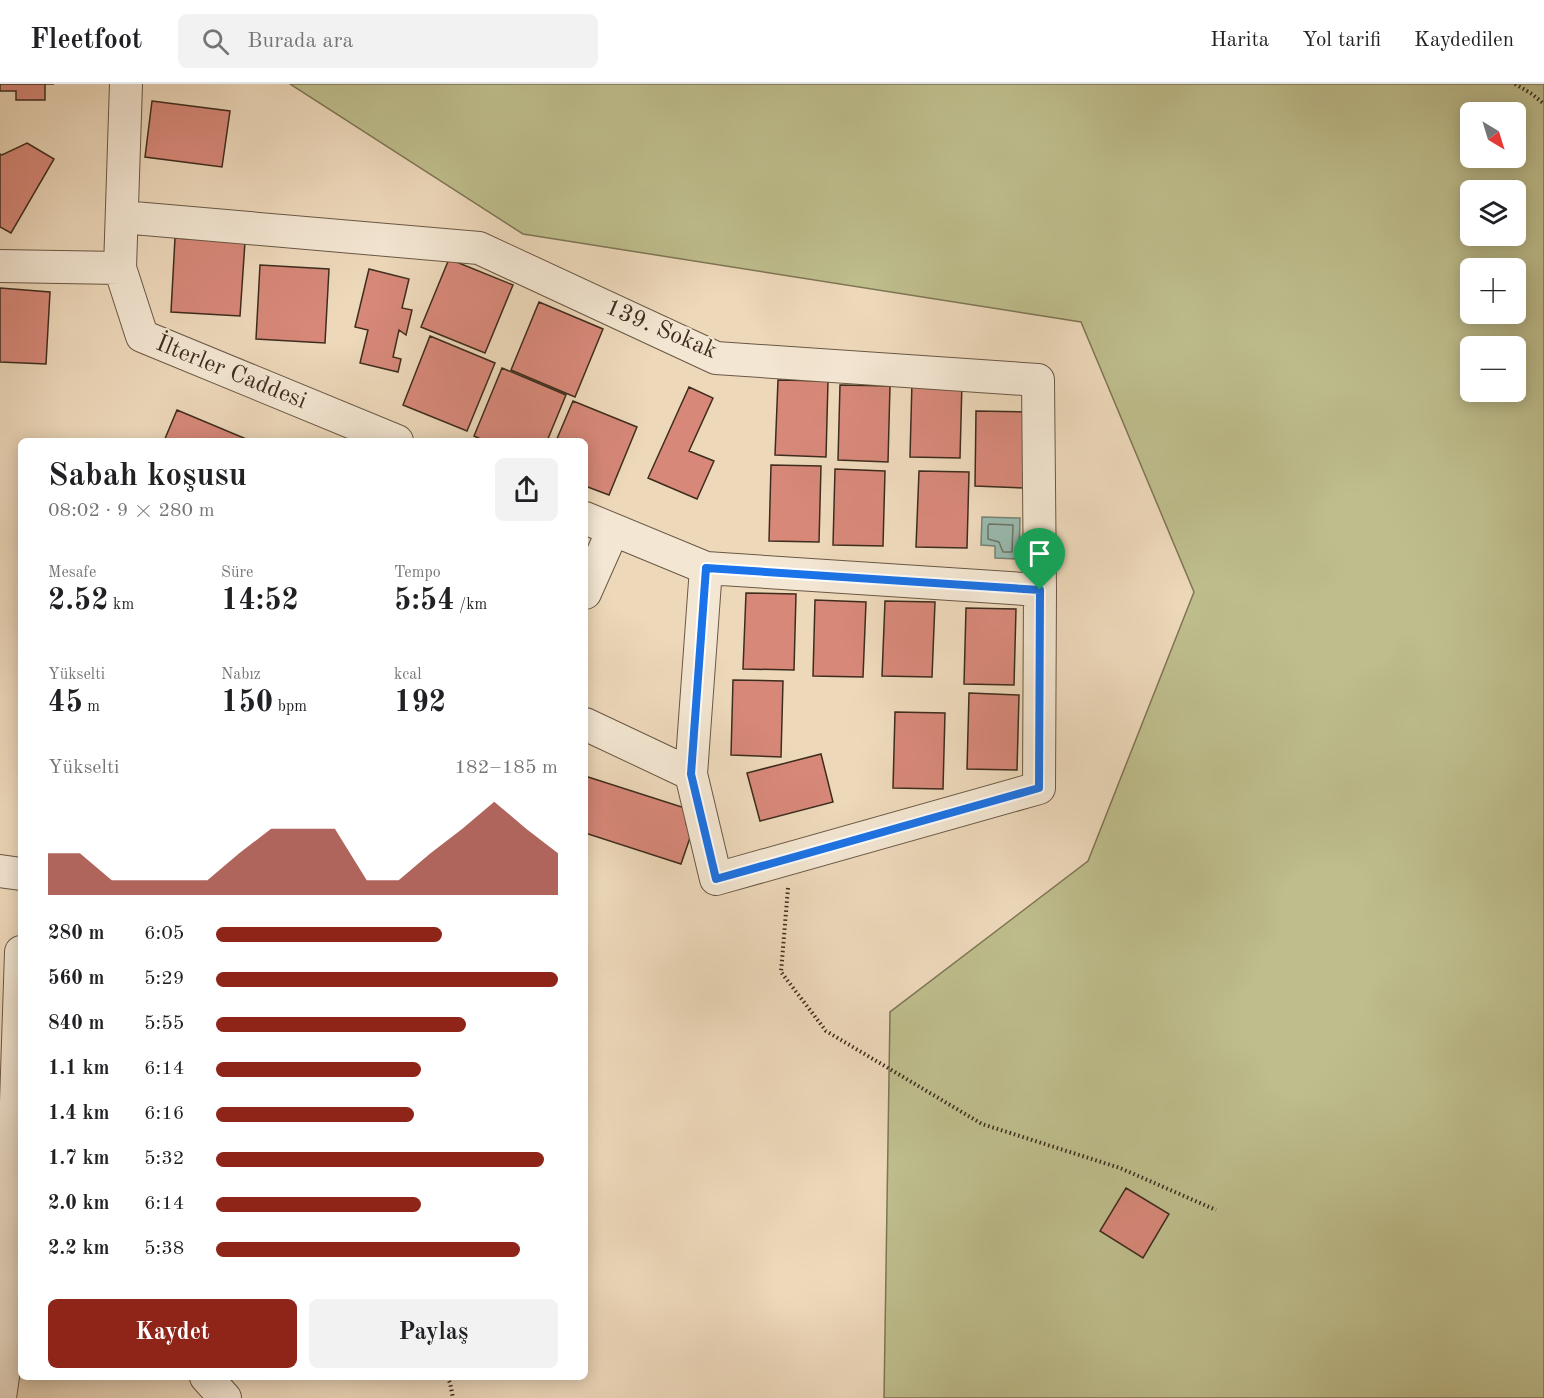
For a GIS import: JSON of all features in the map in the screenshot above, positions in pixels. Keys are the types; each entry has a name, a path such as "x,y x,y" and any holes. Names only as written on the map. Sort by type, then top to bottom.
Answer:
{"street":[{"path":"0,266 120,268 126,84"},
{"name":"139. Sokak","path":"122,217 479,248 716,358 1038,380 1040,590"},
{"name":"İlterler Caddesi","path":"120,268 142,336 390,438"},
{"path":"326,412 353,438"},
{"path":"588,578 599,524 706,568 1040,590 1039,788 716,879 691,774 706,568"},
{"path":"588,725 691,774"},
{"path":"0,871 18,874"},
{"path":"0,1397 8,1343 18,1023"},
{"path":"209,1380 225,1398"}],"path":[{"path":"1515,84 1544,104"},
{"path":"791,857 781,972 825,1031 982,1124 1120,1168 1216,1210"},
{"path":"448,1380 453,1398"}],"shaded area":[{"path":"290,84 1544,84 1544,1398 884,1398 890,1012 1088,861 1194,592 1081,322 523,234"}],"water":[{"path":"982,517 1020,518 1019,559 995,558 995,546 981,545"}],"building":[{"path":"0,84 45,84 45,100 16,100 16,91 0,91"},
{"path":"152,101 230,111 222,167 145,157"},
{"path":"27,143 54,159 11,233 0,227 0,154"},
{"path":"175,238 245,242 240,316 171,312"},
{"path":"449,259 513,285 485,353 421,327"},
{"path":"260,265 329,269 325,343 256,339"},
{"path":"369,269 409,279 402,308 412,310 406,335 399,330 393,357 401,359 398,372 360,363 368,330 355,327"},
{"path":"0,288 50,292 46,364 0,362"},
{"path":"539,302 603,329 575,397 511,370"},
{"path":"430,336 495,363 467,431 403,405"},
{"path":"502,368 566,395 548,438 478,438 474,436"},
{"path":"778,380 828,381 826,457 775,455"},
{"path":"912,381 962,382 960,458 910,457"},
{"path":"840,385 890,386 888,462 838,460"},
{"path":"689,387 713,398 689,451 714,461 697,499 648,478"},
{"path":"573,401 637,427 609,495 588,487 588,438 557,438"},
{"path":"177,410 244,438 165,438"},
{"path":"976,411 1027,412 1025,488 975,486"},
{"path":"771,465 821,466 819,542 769,541"},
{"path":"835,469 885,471 883,546 833,545"},
{"path":"919,471 969,472 967,548 916,547"},
{"path":"746,593 796,594 794,670 743,669"},
{"path":"815,600 866,602 863,677 813,676"},
{"path":"885,601 935,602 932,677 882,676"},
{"path":"966,608 1016,609 1014,685 964,684"},
{"path":"733,680 783,681 781,757 731,755"},
{"path":"969,693 1019,695 1017,770 967,769"},
{"path":"895,712 945,713 943,789 893,788"},
{"path":"821,754 833,802 760,821 747,773"},
{"path":"588,777 691,810 686,824 694,826 681,864 588,834"},
{"path":"1126,1188 1169,1214 1143,1258 1100,1231"}],"route":[{"path":"706,568 1040,590 1039,788 716,879 691,774 706,568"}]}
